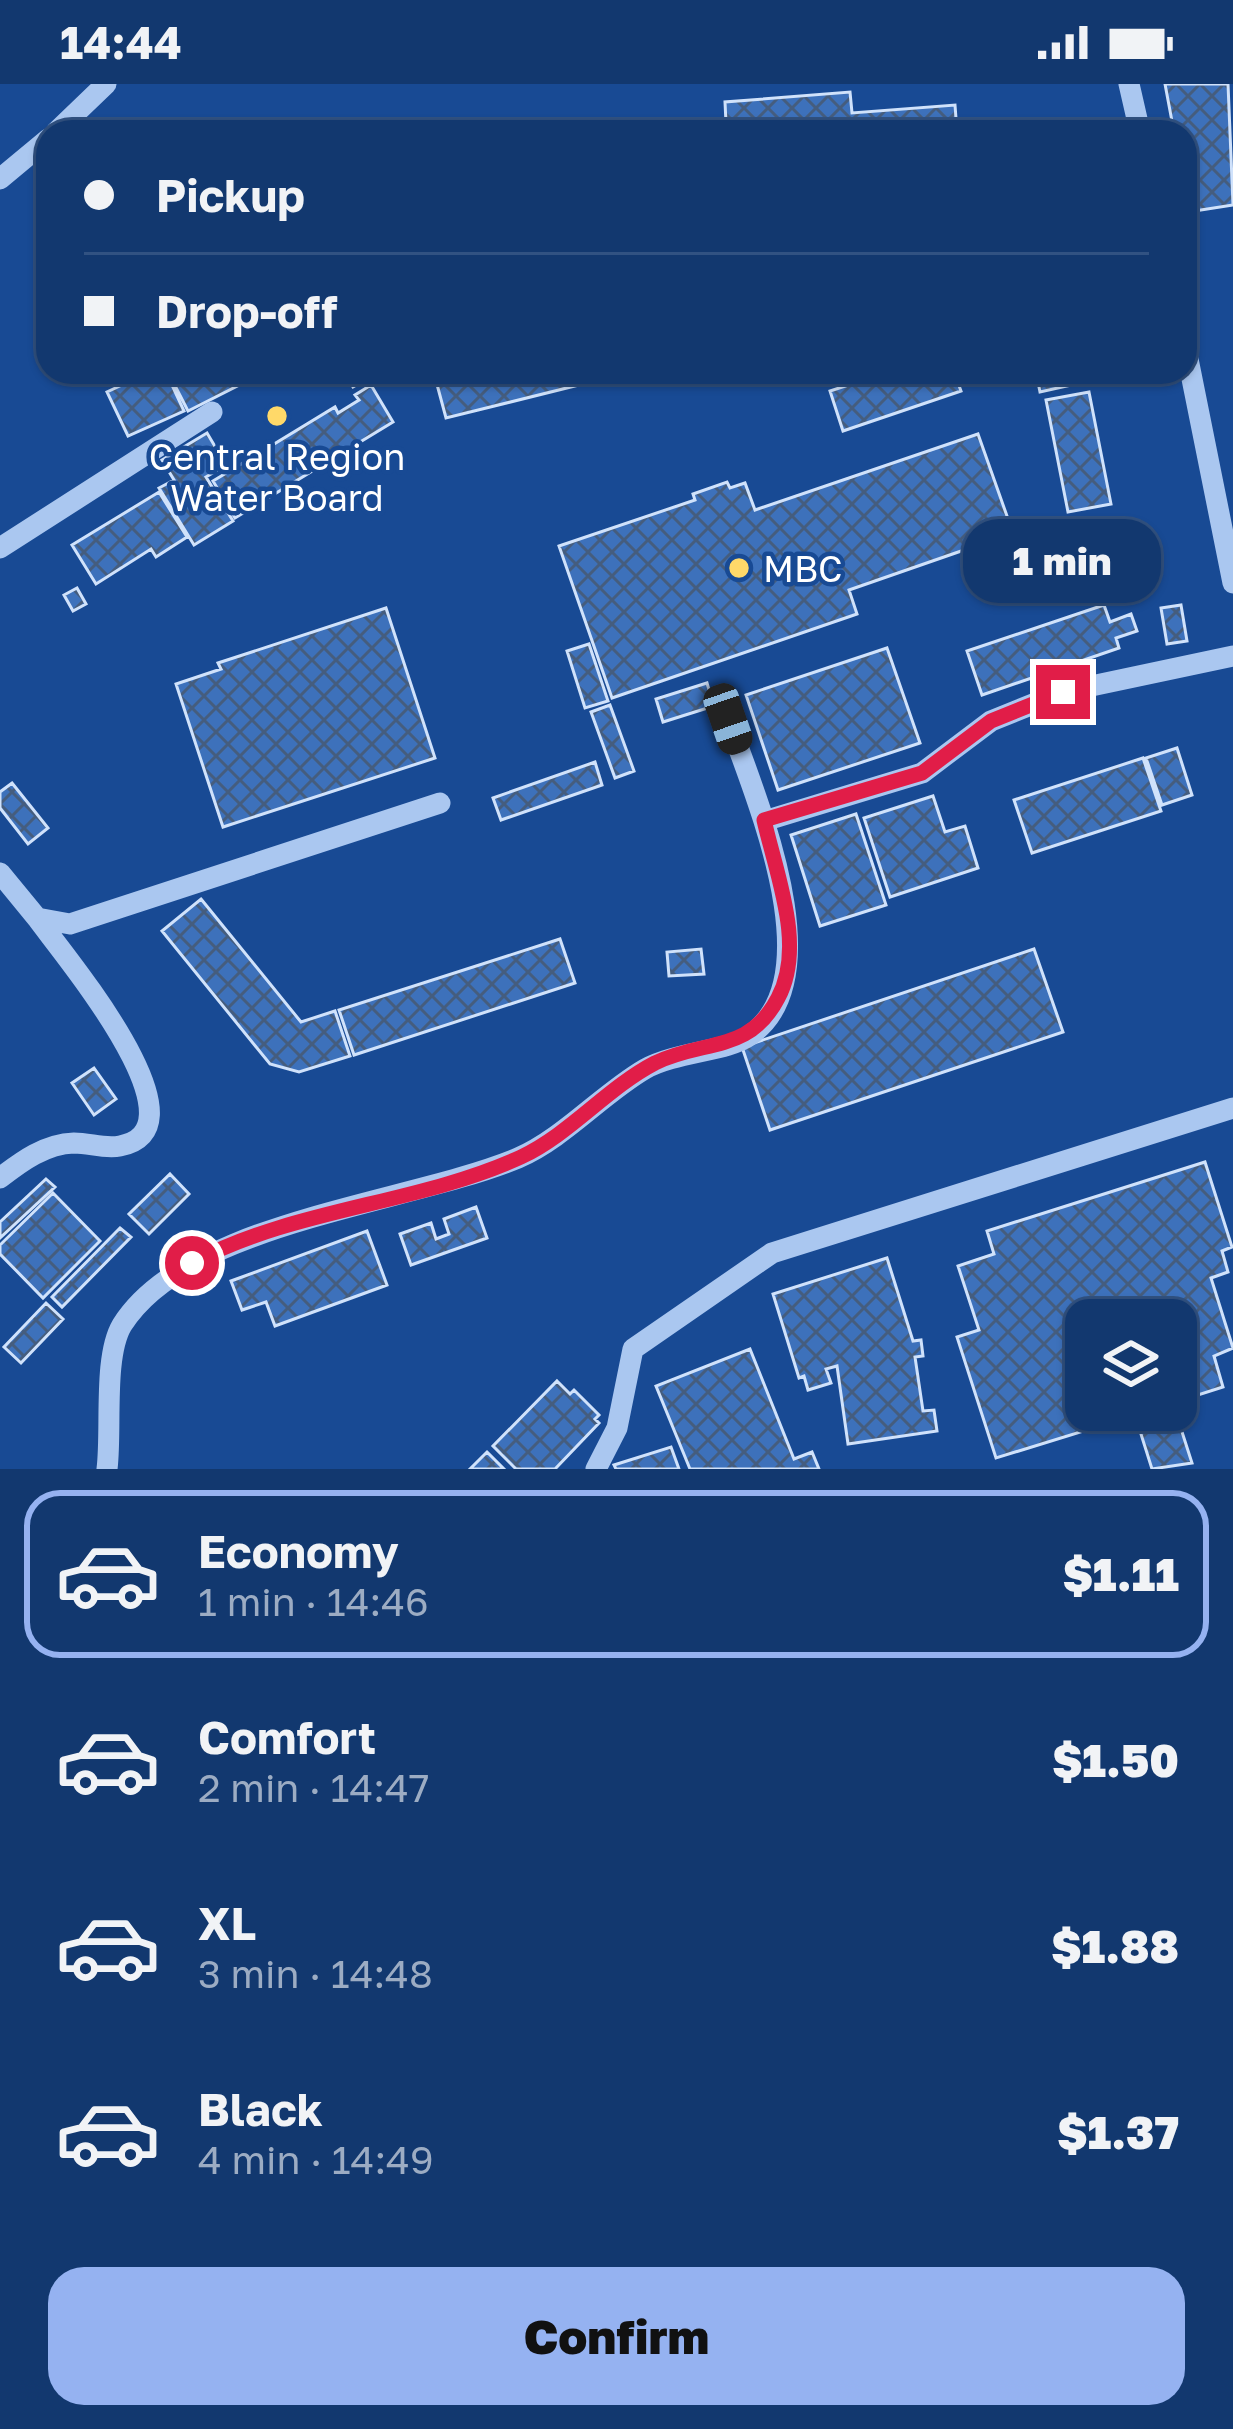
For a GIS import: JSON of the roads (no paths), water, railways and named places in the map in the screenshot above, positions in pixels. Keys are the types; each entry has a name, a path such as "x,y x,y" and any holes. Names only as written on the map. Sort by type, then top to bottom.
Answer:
{"street":[{"path":"68,120 106,84"},
{"path":"1129,84 1137,120"},
{"path":"0,179 36,149"},
{"path":"1193,384 1233,583"},
{"path":"0,548 212,412"},
{"path":"764,820 922,773 991,721 1063,692 1233,656"},
{"path":"107,1469 112,1350 122,1326 149,1293 192,1263 234,1240 457,1180 524,1156 658,1062 749,1037 780,996 790,937 764,820 728,719"},
{"path":"37,918 70,924 440,803"},
{"path":"0,873 124,1044 153,1105 147,1129 125,1145 50,1147 0,1178"},
{"path":"596,1469 617,1428 632,1349 772,1253 1233,1108"}],"place":[{"name":"Central Region Water Board","path":"277,416"},
{"name":"MBC","path":"739,568"}]}
